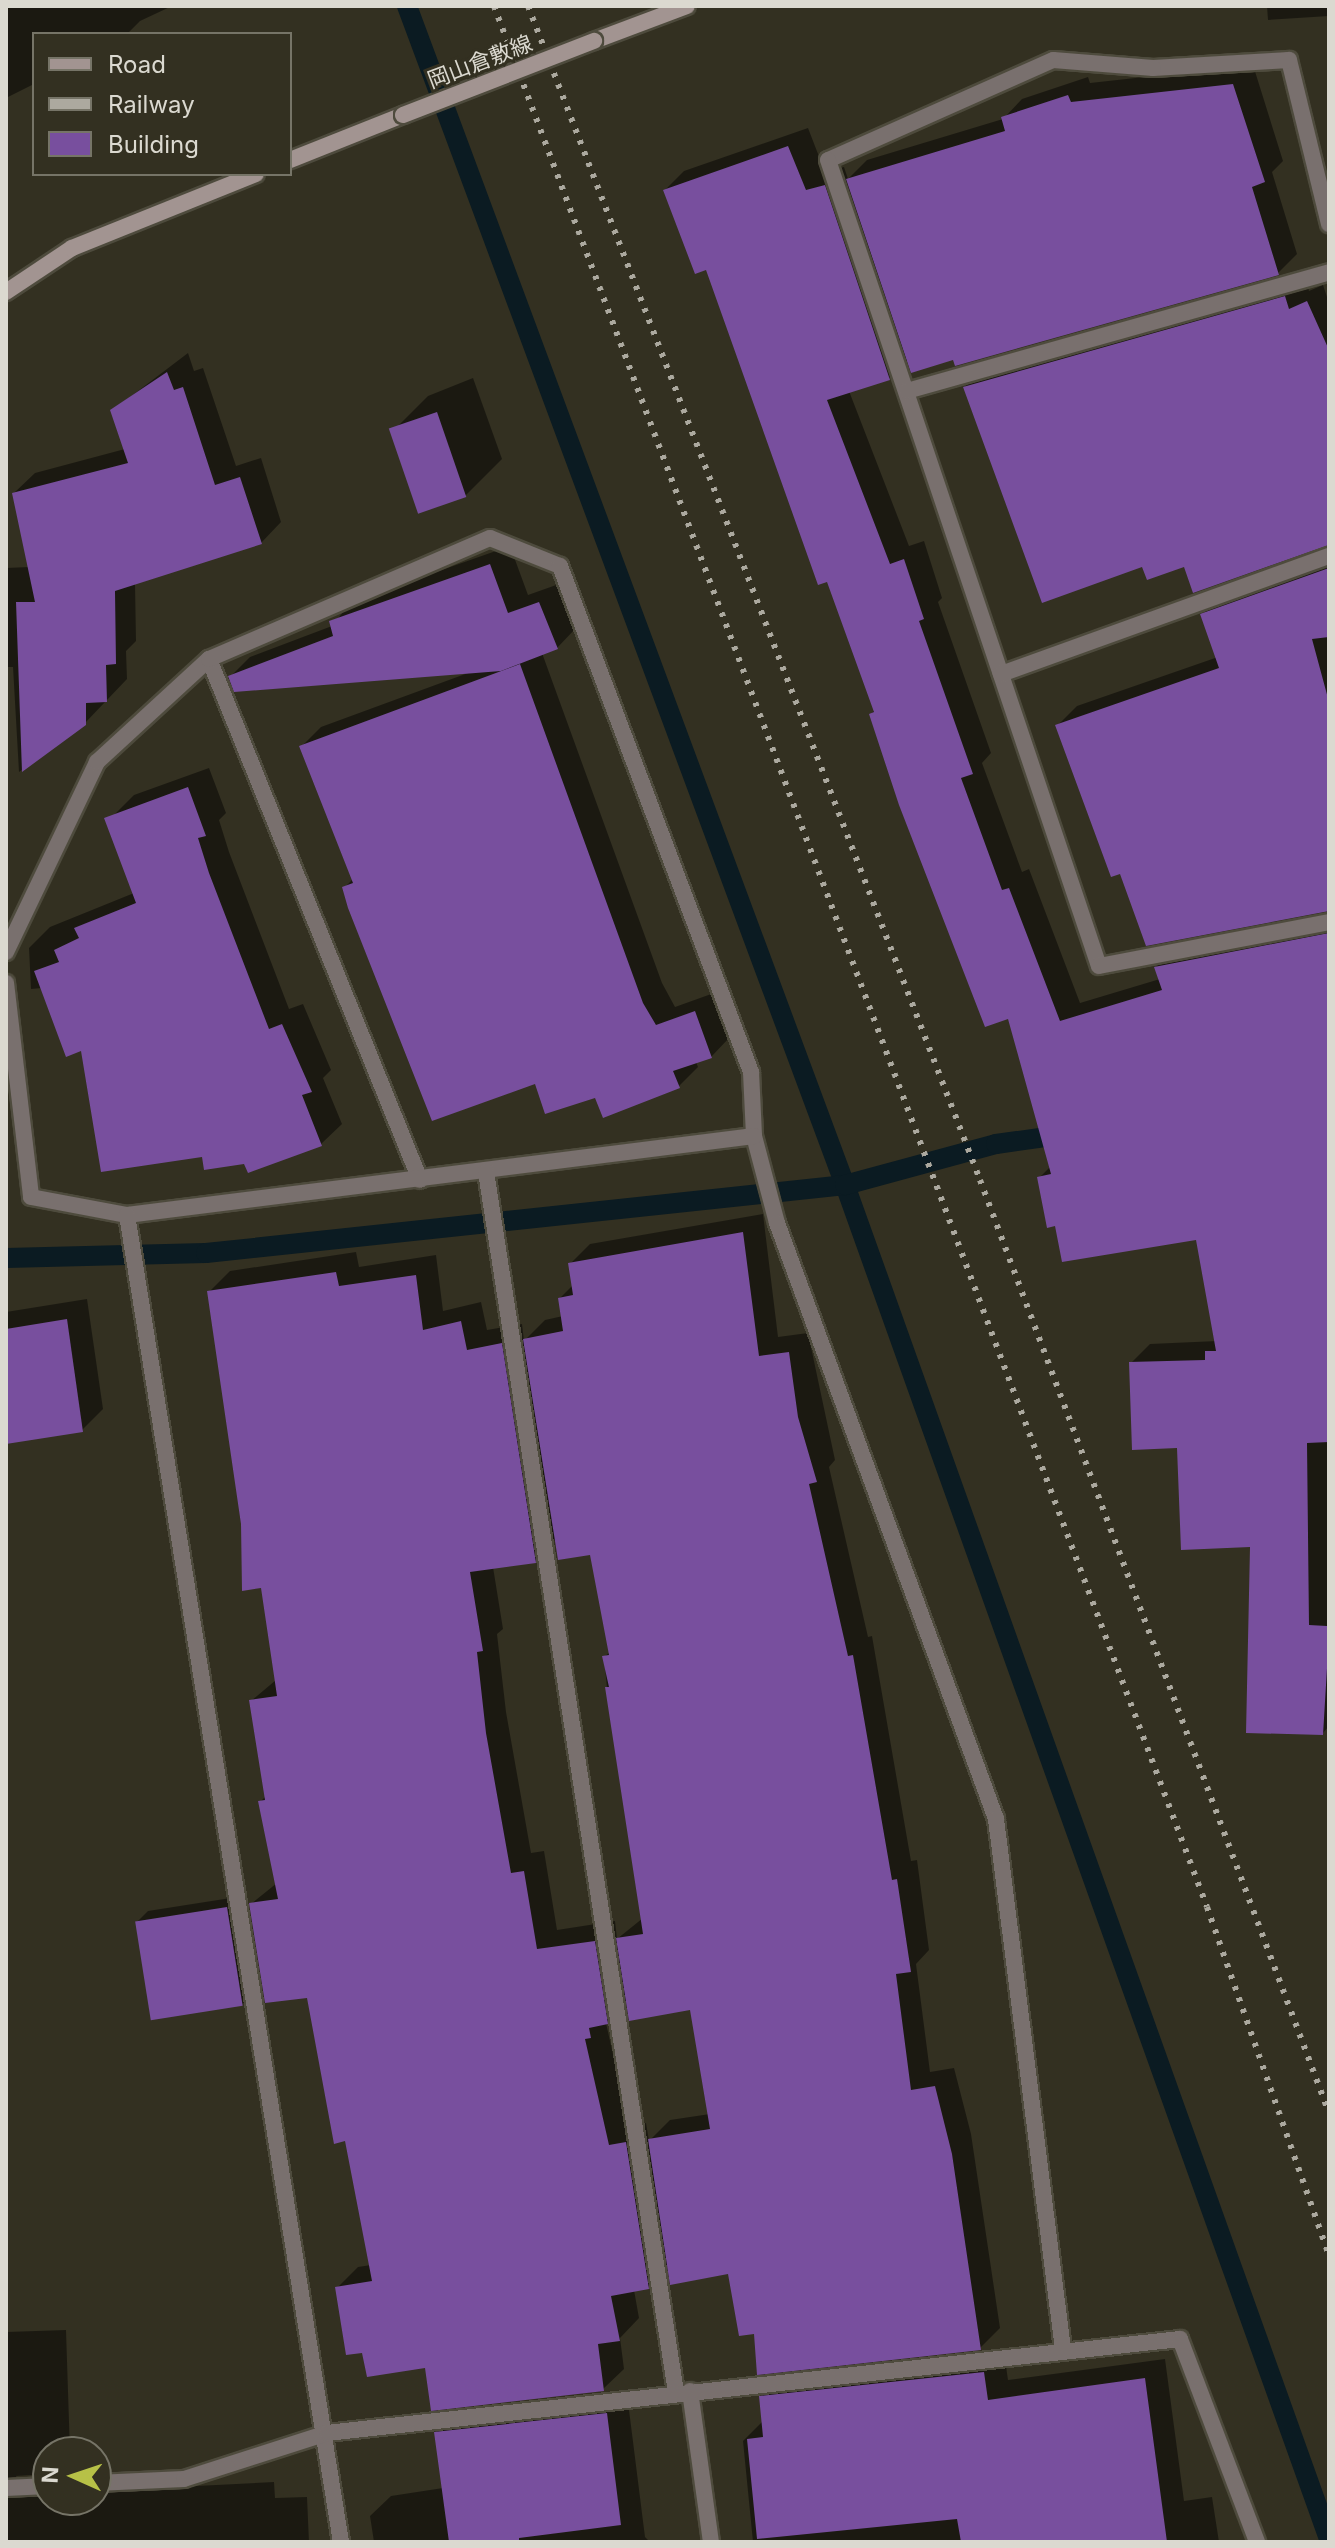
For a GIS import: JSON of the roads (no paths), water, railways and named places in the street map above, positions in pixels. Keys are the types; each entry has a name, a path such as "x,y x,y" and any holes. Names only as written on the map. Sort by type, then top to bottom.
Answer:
{"main road":[{"name":"岡山倉敷線","path":"292,159 687,6"},
{"path":"6,292 72,248 251,176"}],"street":[{"path":"1329,224 1289,60 1153,68 1053,60 828,160 1099,966 1329,922"},
{"path":"907,391 1329,272"},
{"path":"6,952 97,762 209,659 490,538 560,566 751,1072 754,1136 777,1223 996,1819 1063,2349"},
{"path":"1001,674 1329,556"},
{"path":"209,659 420,1180"},
{"path":"6,983 31,1197 127,1215 754,1136"},
{"path":"486,1172 683,2392 711,2542"},
{"path":"127,1215 327,2433 341,2542"},
{"path":"112,2482 184,2479 327,2433 1063,2349 1180,2339 1257,2542"},
{"path":"6,2488 32,2487"}],"waterway":[{"path":"407,6 845,1185 1329,2539"},
{"path":"6,1258 206,1253 845,1185 996,1144 1068,1134"}],"railway":[{"path":"494,6 1207,1907 1329,2256"},
{"path":"528,6 980,1180 1329,2113"}]}
